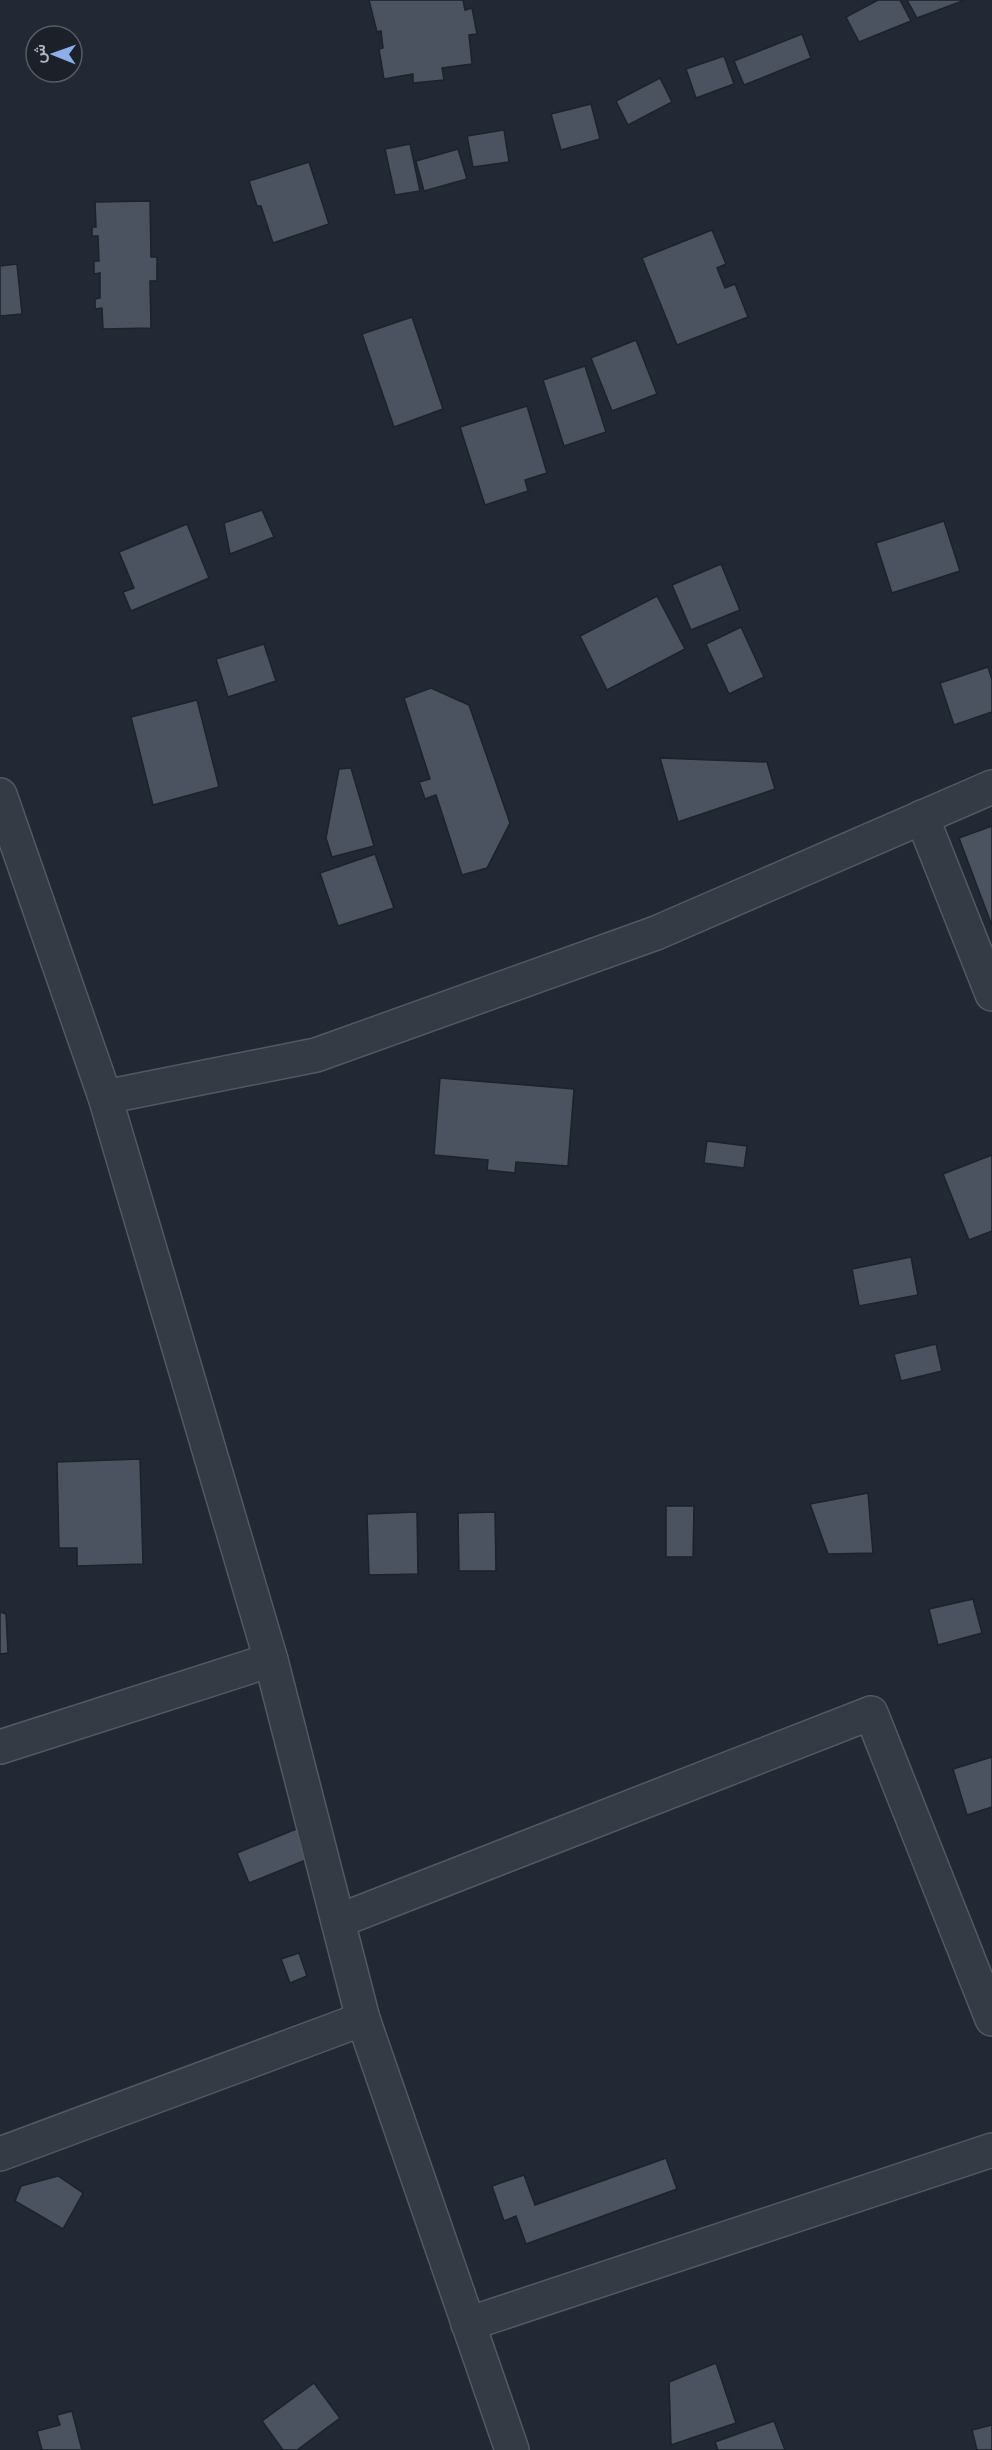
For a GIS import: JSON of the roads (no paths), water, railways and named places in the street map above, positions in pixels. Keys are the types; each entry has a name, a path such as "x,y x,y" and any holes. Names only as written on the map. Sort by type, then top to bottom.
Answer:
{"street":[{"path":"105,1097 316,1055 656,933 992,787"},
{"path":"0,795 105,1097 271,1660 363,2019 512,2450"},
{"path":"922,817 992,994"},
{"path":"0,1747 271,1660"},
{"path":"338,1921 871,1713 992,2019"},
{"path":"0,2154 363,2019"},
{"path":"468,2324 992,2150"}]}
